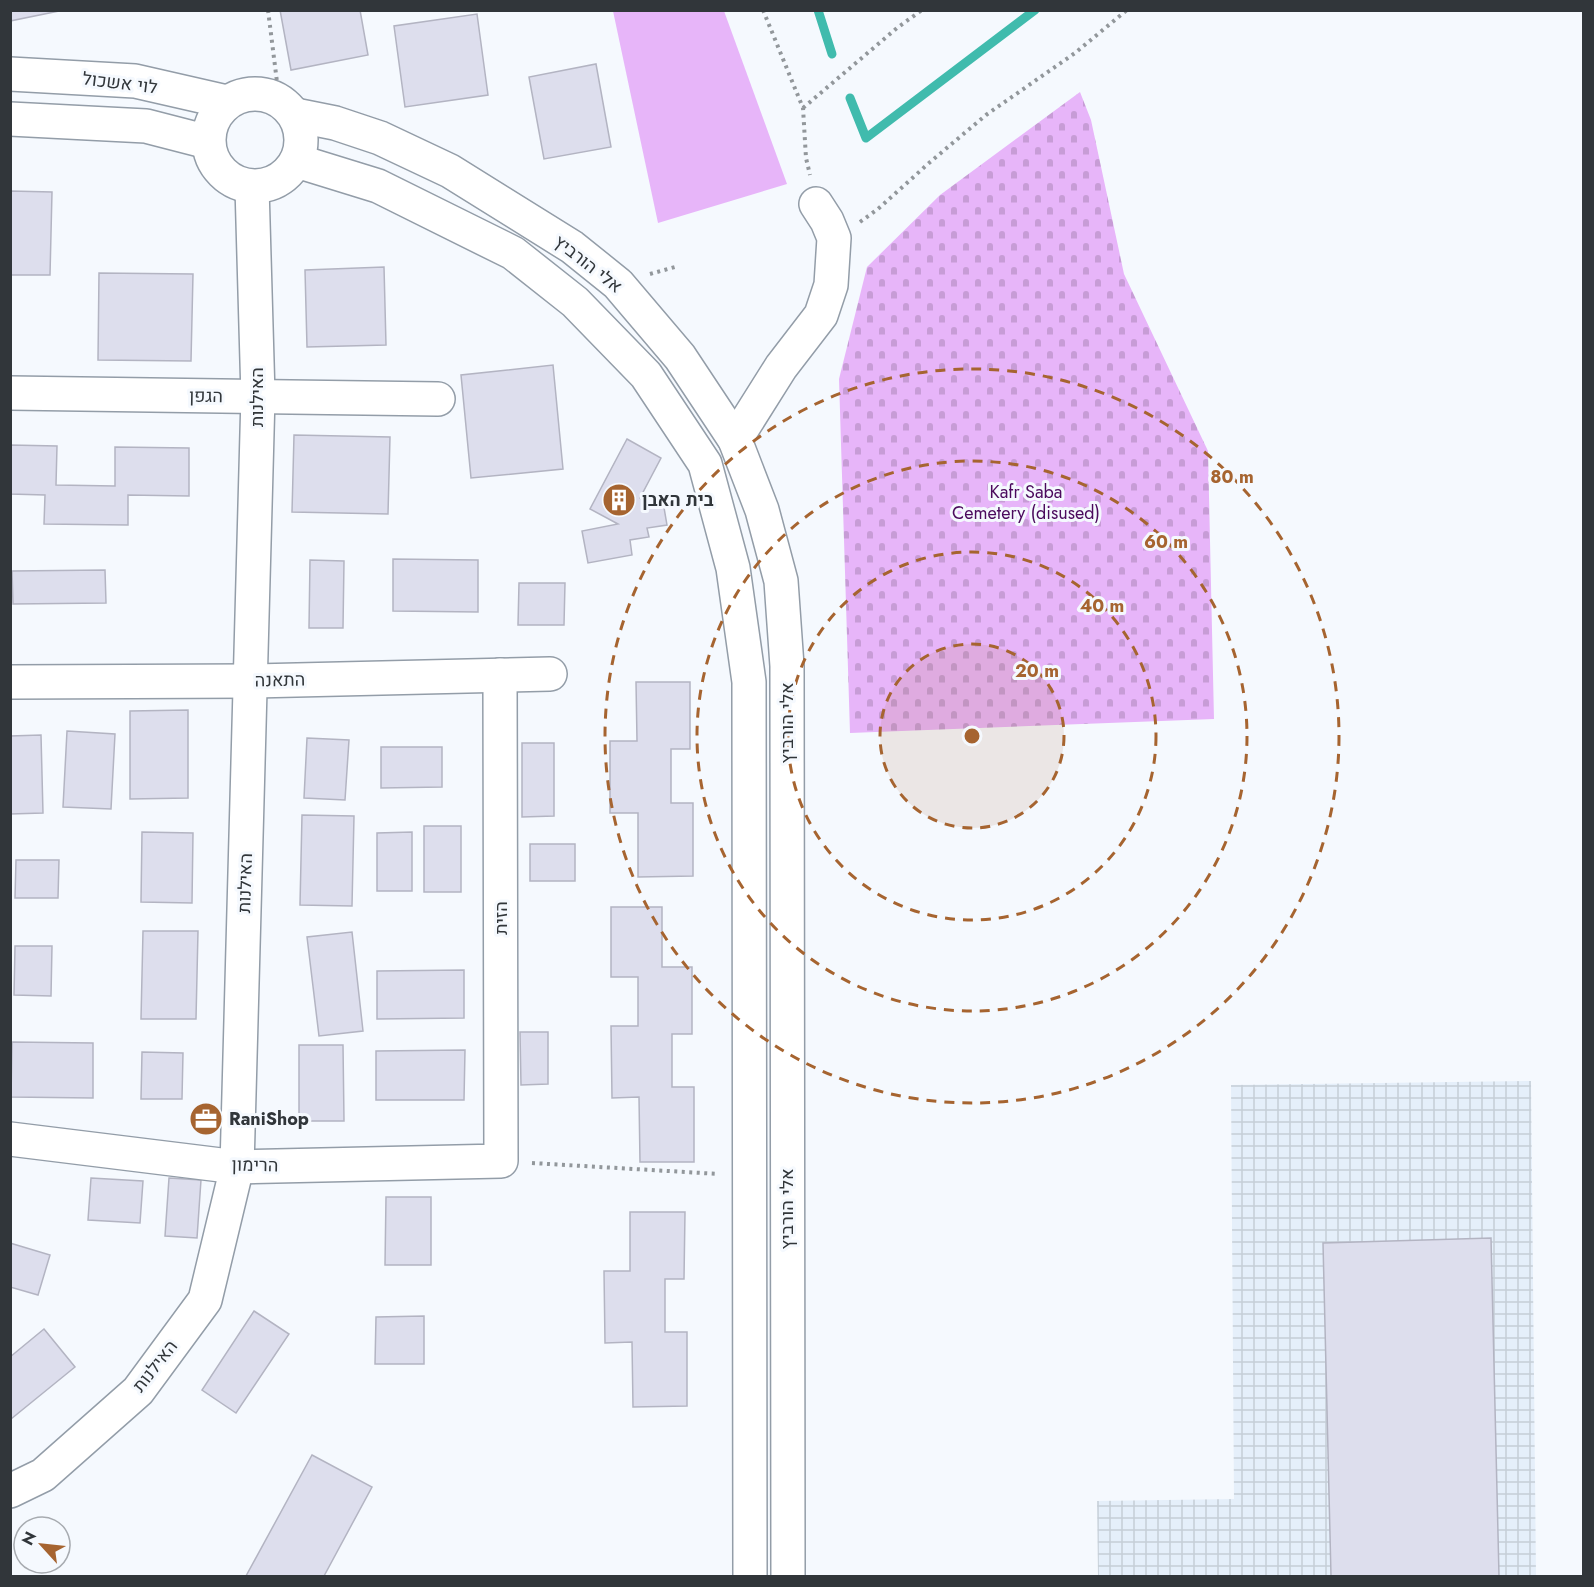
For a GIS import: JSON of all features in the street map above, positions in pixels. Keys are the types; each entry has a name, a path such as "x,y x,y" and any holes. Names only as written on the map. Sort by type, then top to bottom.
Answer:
{"street":[{"name":"לוי אשכול","path":"10,74 135,81 227,102"},
{"path":"256,93 272,96 287,108 301,130 302,146 297,161 289,172 278,181 265,186 252,187 238,184 217,167 208,142 210,127 217,113 227,102 241,95 256,93"},
{"name":"אלי הורביץ","path":"287,108 380,138 450,171 572,247 618,284 680,357 735,440 762,510 781,581 787,666 788,1576"},
{"path":"10,119 146,126 208,142"},
{"name":"אלי הורביץ","path":"297,161 378,186 513,253 575,302 646,375 705,464 733,568 749,682 750,1576"},
{"name":"האילנות","path":"10,1491 43,1475 138,1391 204,1300 237,1167 258,396 252,187"},
{"path":"735,440 781,367 821,315 831,285 834,238 816,204"},
{"name":"הגפן","path":"10,393 438,399"},
{"name":"התאנה","path":"10,682 251,681 550,674"},
{"name":"הזית","path":"500,675 501,1161"},
{"name":"הרימון","path":"10,1139 237,1167 501,1161"}],"path":[{"path":"268,10 287,108"},
{"path":"763,10 803,108 806,158 816,204"},
{"path":"803,108 897,28 922,10"},
{"path":"834,238 878,209 928,163 986,115 1075,53 1127,10"},
{"path":"501,1161 750,1176"}],"shaded area":[{"path":"1531,1081 1536,1576 1098,1576 1097,1501 1234,1499 1231,1085"}],"green space":[{"path":"613,11 724,11 787,184 658,223"},
{"name":"Kafr Saba Cemetery (disused)","path":"1080,92 1091,120 1124,274 1208,451 1214,719 850,733 839,379 867,267 940,195"}],"building":[{"path":"10,10 64,10 10,21"},
{"path":"280,10 360,10 368,55 291,70"},
{"path":"477,14 488,95 405,107 394,26"},
{"path":"596,64 611,147 544,159 529,77"},
{"path":"10,191 52,192 50,275 10,275"},
{"path":"384,267 386,345 307,347 305,270"},
{"path":"99,273 193,274 191,361 98,360"},
{"path":"553,365 563,469 471,478 461,375"},
{"path":"294,435 390,437 388,514 292,512"},
{"name":"בית האבן","path":"627,439 661,458 640,498 648,503 662,496 667,525 647,528 649,537 630,540 632,555 588,563 582,531 618,524 590,509"},
{"path":"10,445 57,446 56,485 115,486 115,447 189,448 189,496 128,495 128,525 44,524 45,495 10,494"},
{"path":"393,559 478,560 478,612 393,611"},
{"path":"310,560 344,561 343,628 309,628"},
{"path":"105,570 106,603 13,604 12,571"},
{"path":"519,583 565,583 564,625 518,625"},
{"path":"636,682 690,682 690,749 671,749 671,803 693,803 693,876 638,877 638,813 610,813 610,741 637,741"},
{"path":"188,710 188,798 130,799 130,711"},
{"path":"67,731 115,734 111,809 63,807"},
{"path":"41,735 43,813 10,814 10,736"},
{"path":"307,738 349,740 345,800 304,798"},
{"path":"522,743 554,743 554,816 522,817"},
{"path":"381,747 442,747 442,787 381,788"},
{"path":"302,815 354,816 352,906 300,905"},
{"path":"424,826 461,826 461,892 424,892"},
{"path":"142,832 193,833 192,903 141,902"},
{"path":"412,832 412,891 377,891 377,833"},
{"path":"530,844 575,844 575,881 530,881"},
{"path":"16,860 59,860 58,898 15,898"},
{"path":"611,907 662,907 662,967 692,967 692,1034 672,1034 672,1087 694,1087 694,1162 640,1162 639,1097 612,1098 611,1026 638,1026 638,977 611,977"},
{"path":"143,931 198,931 196,1019 141,1019"},
{"path":"352,932 363,1031 319,1036 307,937"},
{"path":"15,946 52,946 51,996 14,995"},
{"path":"464,970 464,1018 377,1019 377,971"},
{"path":"520,1032 548,1032 548,1084 521,1085"},
{"path":"12,1042 93,1043 93,1098 11,1097"},
{"path":"299,1045 343,1045 344,1121 299,1121"},
{"path":"465,1050 464,1100 376,1100 376,1051"},
{"path":"142,1052 183,1053 182,1099 141,1099"},
{"path":"91,1178 143,1181 140,1223 88,1220"},
{"path":"169,1178 201,1180 197,1238 165,1236"},
{"path":"386,1197 431,1197 431,1265 385,1265"},
{"path":"630,1212 685,1212 684,1279 665,1279 665,1332 687,1332 687,1406 633,1407 632,1342 605,1343 604,1271 630,1271"},
{"path":"1491,1238 1499,1576 1331,1576 1323,1243"},
{"path":"10,1243 50,1255 38,1295 10,1287"},
{"path":"254,1311 289,1334 236,1413 202,1390"},
{"path":"424,1316 424,1364 375,1364 376,1317"},
{"path":"44,1329 75,1367 11,1419 10,1357"},
{"path":"312,1455 372,1487 324,1576 246,1576"}],"waterway":[{"path":"818,10 832,54"},
{"path":"850,98 866,138 1035,10"}],"place":[{"name":"בית האבן","path":"619,500"},
{"name":"RaniShop","path":"206,1119"}]}
